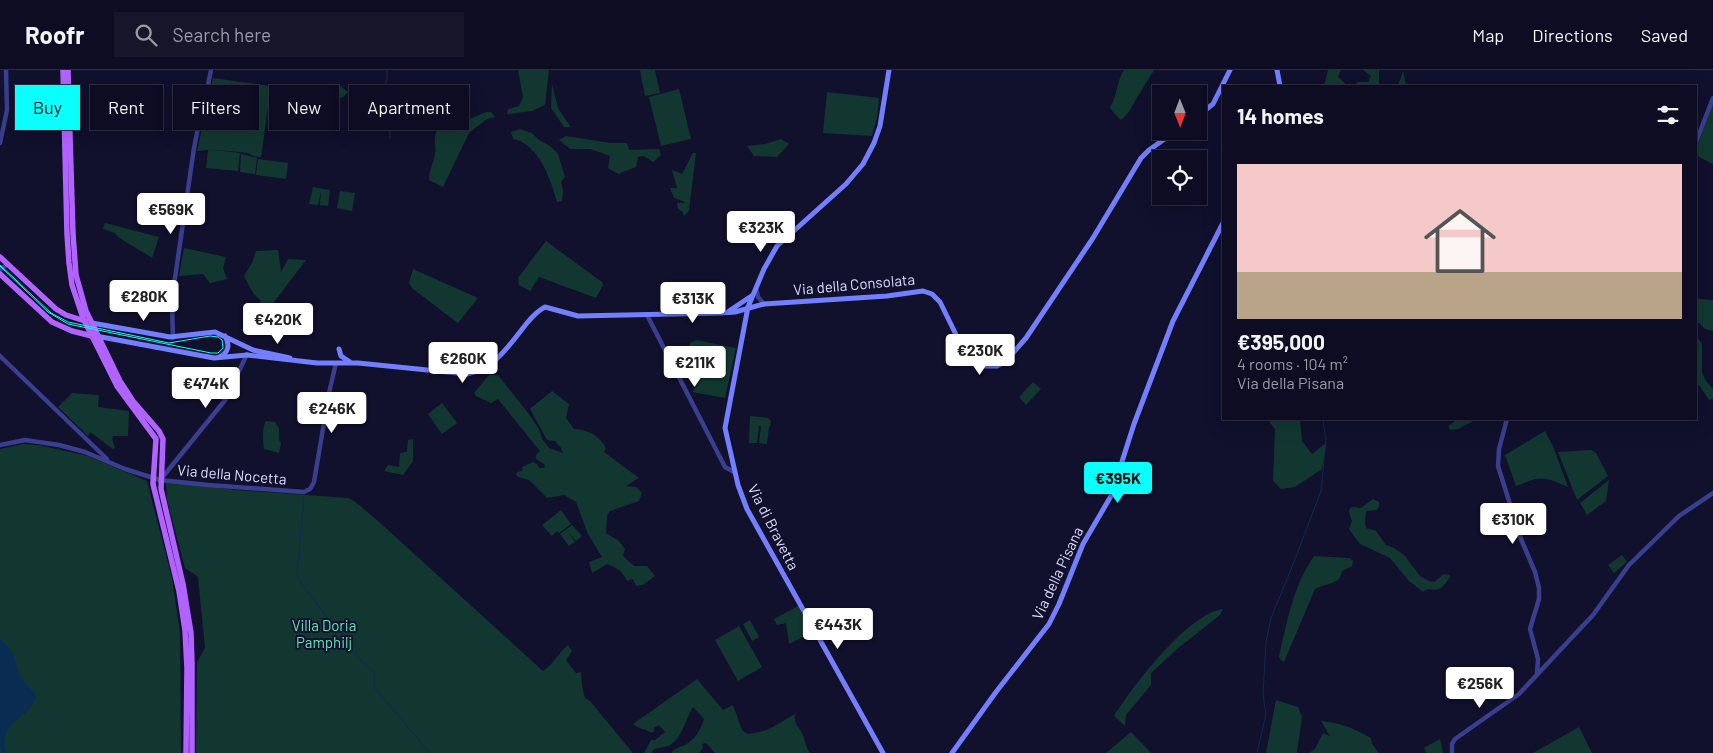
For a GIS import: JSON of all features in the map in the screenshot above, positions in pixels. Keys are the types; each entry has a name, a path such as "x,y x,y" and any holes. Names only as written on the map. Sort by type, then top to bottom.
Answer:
{"main road":[{"path":"63,70 65,181 69,263 73,289 84,321 118,388 164,441 160,480 162,498 183,584 190,623 192,753"},
{"path":"68,70 74,262 81,295 92,323 125,389 155,431 157,441 153,477 156,497 178,584 183,614 187,658 186,753"},
{"name":"Via di Bravetta","path":"883,753 750,515 734,472 725,424 748,307 770,257 780,243 842,188 863,164 880,126 889,70"},
{"path":"1208,108 1230,70"},
{"path":"1277,70 1280,85"},
{"name":"Via della Consolata","path":"725,313 764,304 879,296 917,291 927,292 934,296 941,304 968,357 980,366 992,367 1006,361 1026,338 1095,235 1141,158 1163,140"},
{"name":"Via della Pisana","path":"952,753 1053,617 1081,549 1111,496 1134,424 1173,321 1222,225"},
{"path":"0,257 56,309 66,315 92,323 173,338 210,332 225,336 250,348 300,361"},
{"path":"0,272 34,307 52,322 72,331 217,358 247,355 317,363 350,362 457,373 475,372 486,368 496,360 535,314 547,307 575,316 725,313 740,315 745,322"},
{"path":"725,313 753,294"},
{"path":"217,358 227,350 228,344 225,336"},
{"path":"339,349 342,357 350,362"}],"street":[{"path":"0,143 7,110 6,70"},
{"path":"173,338 172,305 174,285 203,95 207,90 211,70"},
{"path":"1697,139 1713,98"},
{"path":"0,272 7,264"},
{"path":"756,288 758,297 764,304"},
{"path":"646,315 725,467 734,472"},
{"path":"160,480 226,399 250,348"},
{"path":"0,356 110,462"},
{"name":"Via della Nocetta","path":"0,445 28,440 59,445 85,452 125,469 160,480 296,492 308,490 314,482 326,406 336,363"},
{"path":"1507,420 1499,449 1498,466 1539,588 1540,599 1530,629 1538,659 1536,675"},
{"path":"85,452 89,448 88,442"},
{"path":"1452,753 1455,739 1513,700 1593,615 1629,565 1679,516 1713,493"}],"green space":[{"path":"518,70 549,70 545,105 532,111 507,114 508,109 519,106 523,97"},
{"path":"640,70 655,70 660,93 645,96"},
{"path":"1124,70 1154,70 1128,113 1121,120 1110,107"},
{"path":"1328,70 1341,70 1338,77 1347,85 1324,85"},
{"path":"1363,70 1379,70 1379,84 1388,85 1354,85 1358,82 1368,82 1371,76"},
{"path":"1403,71 1406,85 1398,85"},
{"path":"213,78 269,86 269,100 261,157 248,153 208,149 240,153 238,171 206,168 208,150 197,151 202,130 259,130 259,85 211,85"},
{"path":"552,84 558,108 570,127 564,127 551,108"},
{"path":"339,85 348,92 342,98 339,98"},
{"path":"679,89 691,139 661,146 649,97"},
{"path":"827,92 879,98 877,118 872,136 823,133"},
{"path":"1713,103 1713,164 1699,157 1697,146"},
{"path":"486,112 491,112 495,117 487,119 469,133 443,187 429,180 435,155 437,130 469,130 469,118"},
{"path":"520,129 532,133 558,154 565,177 561,182 563,191 562,201 557,202 547,174 537,155 522,142 513,139 511,132"},
{"path":"566,136 610,143 627,143 629,150 659,149 661,155 653,162 644,156 638,157 636,167 618,174 608,168 610,156 590,149 570,149 559,140"},
{"path":"781,139 789,144 777,157 754,156 747,146 765,144"},
{"path":"693,153 696,153 689,211 684,216 682,211 678,209 677,203 685,203 674,198 670,188 677,188 672,170 682,174"},
{"path":"241,154 257,158 255,174 240,172"},
{"path":"258,159 288,163 286,179 256,175"},
{"path":"313,187 330,190 328,206 320,205 321,191 318,205 309,204"},
{"path":"340,191 355,193 352,211 337,208"},
{"path":"105,223 159,237 152,258 118,237 115,233 103,229"},
{"path":"546,241 602,282 603,285 596,298 539,277 530,291 519,285 518,278"},
{"path":"184,248 226,257 223,268 227,279 210,283 203,274 179,276"},
{"path":"278,250 281,272 288,259 306,260 259,322 252,313 261,301 253,293 244,276 252,263 256,251"},
{"path":"413,269 478,298 458,323 413,289 409,283"},
{"path":"1697,299 1713,300 1713,331 1705,329 1697,323"},
{"path":"1697,338 1702,346 1702,373 1713,389 1713,399 1709,400 1699,385 1697,385"},
{"path":"696,340 736,348 725,398 692,392 698,384 697,371 702,367 701,362 690,358 673,357 671,353 689,351 690,343"},
{"path":"489,375 498,375 528,413 549,448 563,453 555,441 547,440 530,409 552,391 569,404 566,418 574,429 588,432 596,437 606,448 604,452 639,478 626,486 636,487 642,493 639,501 610,511 607,516 606,533 619,541 625,549 623,556 634,566 647,566 655,576 643,585 636,586 633,579 627,581 619,570 607,564 592,573 589,562 602,557 588,534 576,502 564,495 547,498 529,480 518,477 516,474 523,470 522,467 533,462 539,468 544,468 545,465 536,459 536,455 540,451 498,399 491,403 476,396 474,393"},
{"path":"1033,382 1041,389 1026,405 1019,397"},
{"path":"72,393 99,395 98,407 129,411 128,436 113,436 115,448 113,449 90,432 88,436 58,407"},
{"path":"442,403 457,423 442,434 428,414"},
{"path":"750,416 768,418 771,421 767,444 759,443 761,426 759,426 757,443 749,443"},
{"path":"1268,420 1300,420 1302,441 1312,454 1326,443 1322,469 1295,487 1281,489 1273,481 1275,429"},
{"path":"1457,420 1475,420 1458,429 1450,430 1448,426"},
{"path":"266,421 275,422 279,428 279,440 281,443 279,453 264,449 263,431"},
{"path":"1545,431 1553,446 1568,487 1547,479 1531,480 1516,486 1505,455"},
{"path":"413,439 413,461 403,475 384,471 388,465 399,467 400,453 407,452 408,440"},
{"path":"23,444 38,445 88,456 147,481 172,578 180,633 181,753 0,753 0,449"},
{"path":"1591,450 1596,453 1608,476 1577,500 1558,452"},
{"path":"1609,480 1606,501 1587,515 1580,503"},
{"name":"Villa Doria Pamphilj","path":"166,482 235,490 348,498 354,501 543,671 568,645 572,651 566,660 576,673 581,672 585,698 590,701 633,753 196,753 197,662 205,648 198,577 185,568 167,500"},
{"path":"1373,499 1379,502 1379,506 1377,510 1366,511 1366,528 1376,531 1386,545 1404,555 1420,576 1434,582 1444,574 1450,575 1442,587 1423,592 1409,581 1390,558 1360,544 1349,529 1352,521 1349,512 1350,508 1361,508"},
{"path":"561,510 571,524 559,533 557,531 552,536 542,525"},
{"path":"572,525 582,536 576,541 569,533 575,542 569,546 560,534"},
{"path":"1622,555 1627,562 1614,573 1608,565"},
{"path":"1314,556 1349,558 1353,561 1352,566 1342,571 1337,580 1315,589 1284,662 1279,657 1292,605 1301,580"},
{"path":"798,606 812,632 789,644 786,623 777,625 774,619"},
{"path":"1223,609 1220,615 1177,649 1151,673 1151,685 1126,715 1125,726 1114,716 1147,670 1178,637 1193,624 1209,614"},
{"path":"750,620 759,637 752,641 743,624"},
{"path":"739,626 762,667 738,681 715,640"},
{"path":"697,679 723,710 733,705 742,730 748,734 768,729 795,714 796,723 810,753 715,753 706,743 702,744 703,748 699,753 671,753 692,740 701,727 704,719 693,707 681,733 674,742 652,751 652,753 644,753 651,740 655,740 665,732 659,725 654,728 652,733 633,724"},
{"path":"1276,700 1298,707 1302,717 1297,753 1266,753"},
{"path":"1321,721 1341,725 1365,734 1371,738 1372,744 1379,753 1309,753 1315,749 1323,733 1330,736"},
{"path":"1579,727 1592,753 1533,753"},
{"path":"1131,732 1151,753 1106,753"},
{"path":"1440,739 1443,753 1426,753 1424,748"}],"water":[{"path":"0,639 10,649 23,681 34,692 36,697 30,708 13,723 6,733 4,740 6,753 1,753 0,741"}],"waterway":[{"path":"387,70 383,93 388,106 390,138"},
{"path":"1257,753 1266,714 1263,695 1266,642 1271,618 1321,491 1326,440 1323,420"},
{"path":"304,497 297,576 362,662 374,672 374,687 430,753"}],"tram line":[{"path":"0,265 51,313 68,322 169,343 210,336 218,337 222,340 223,348 218,353 211,353 68,324 48,312 0,266"}]}
